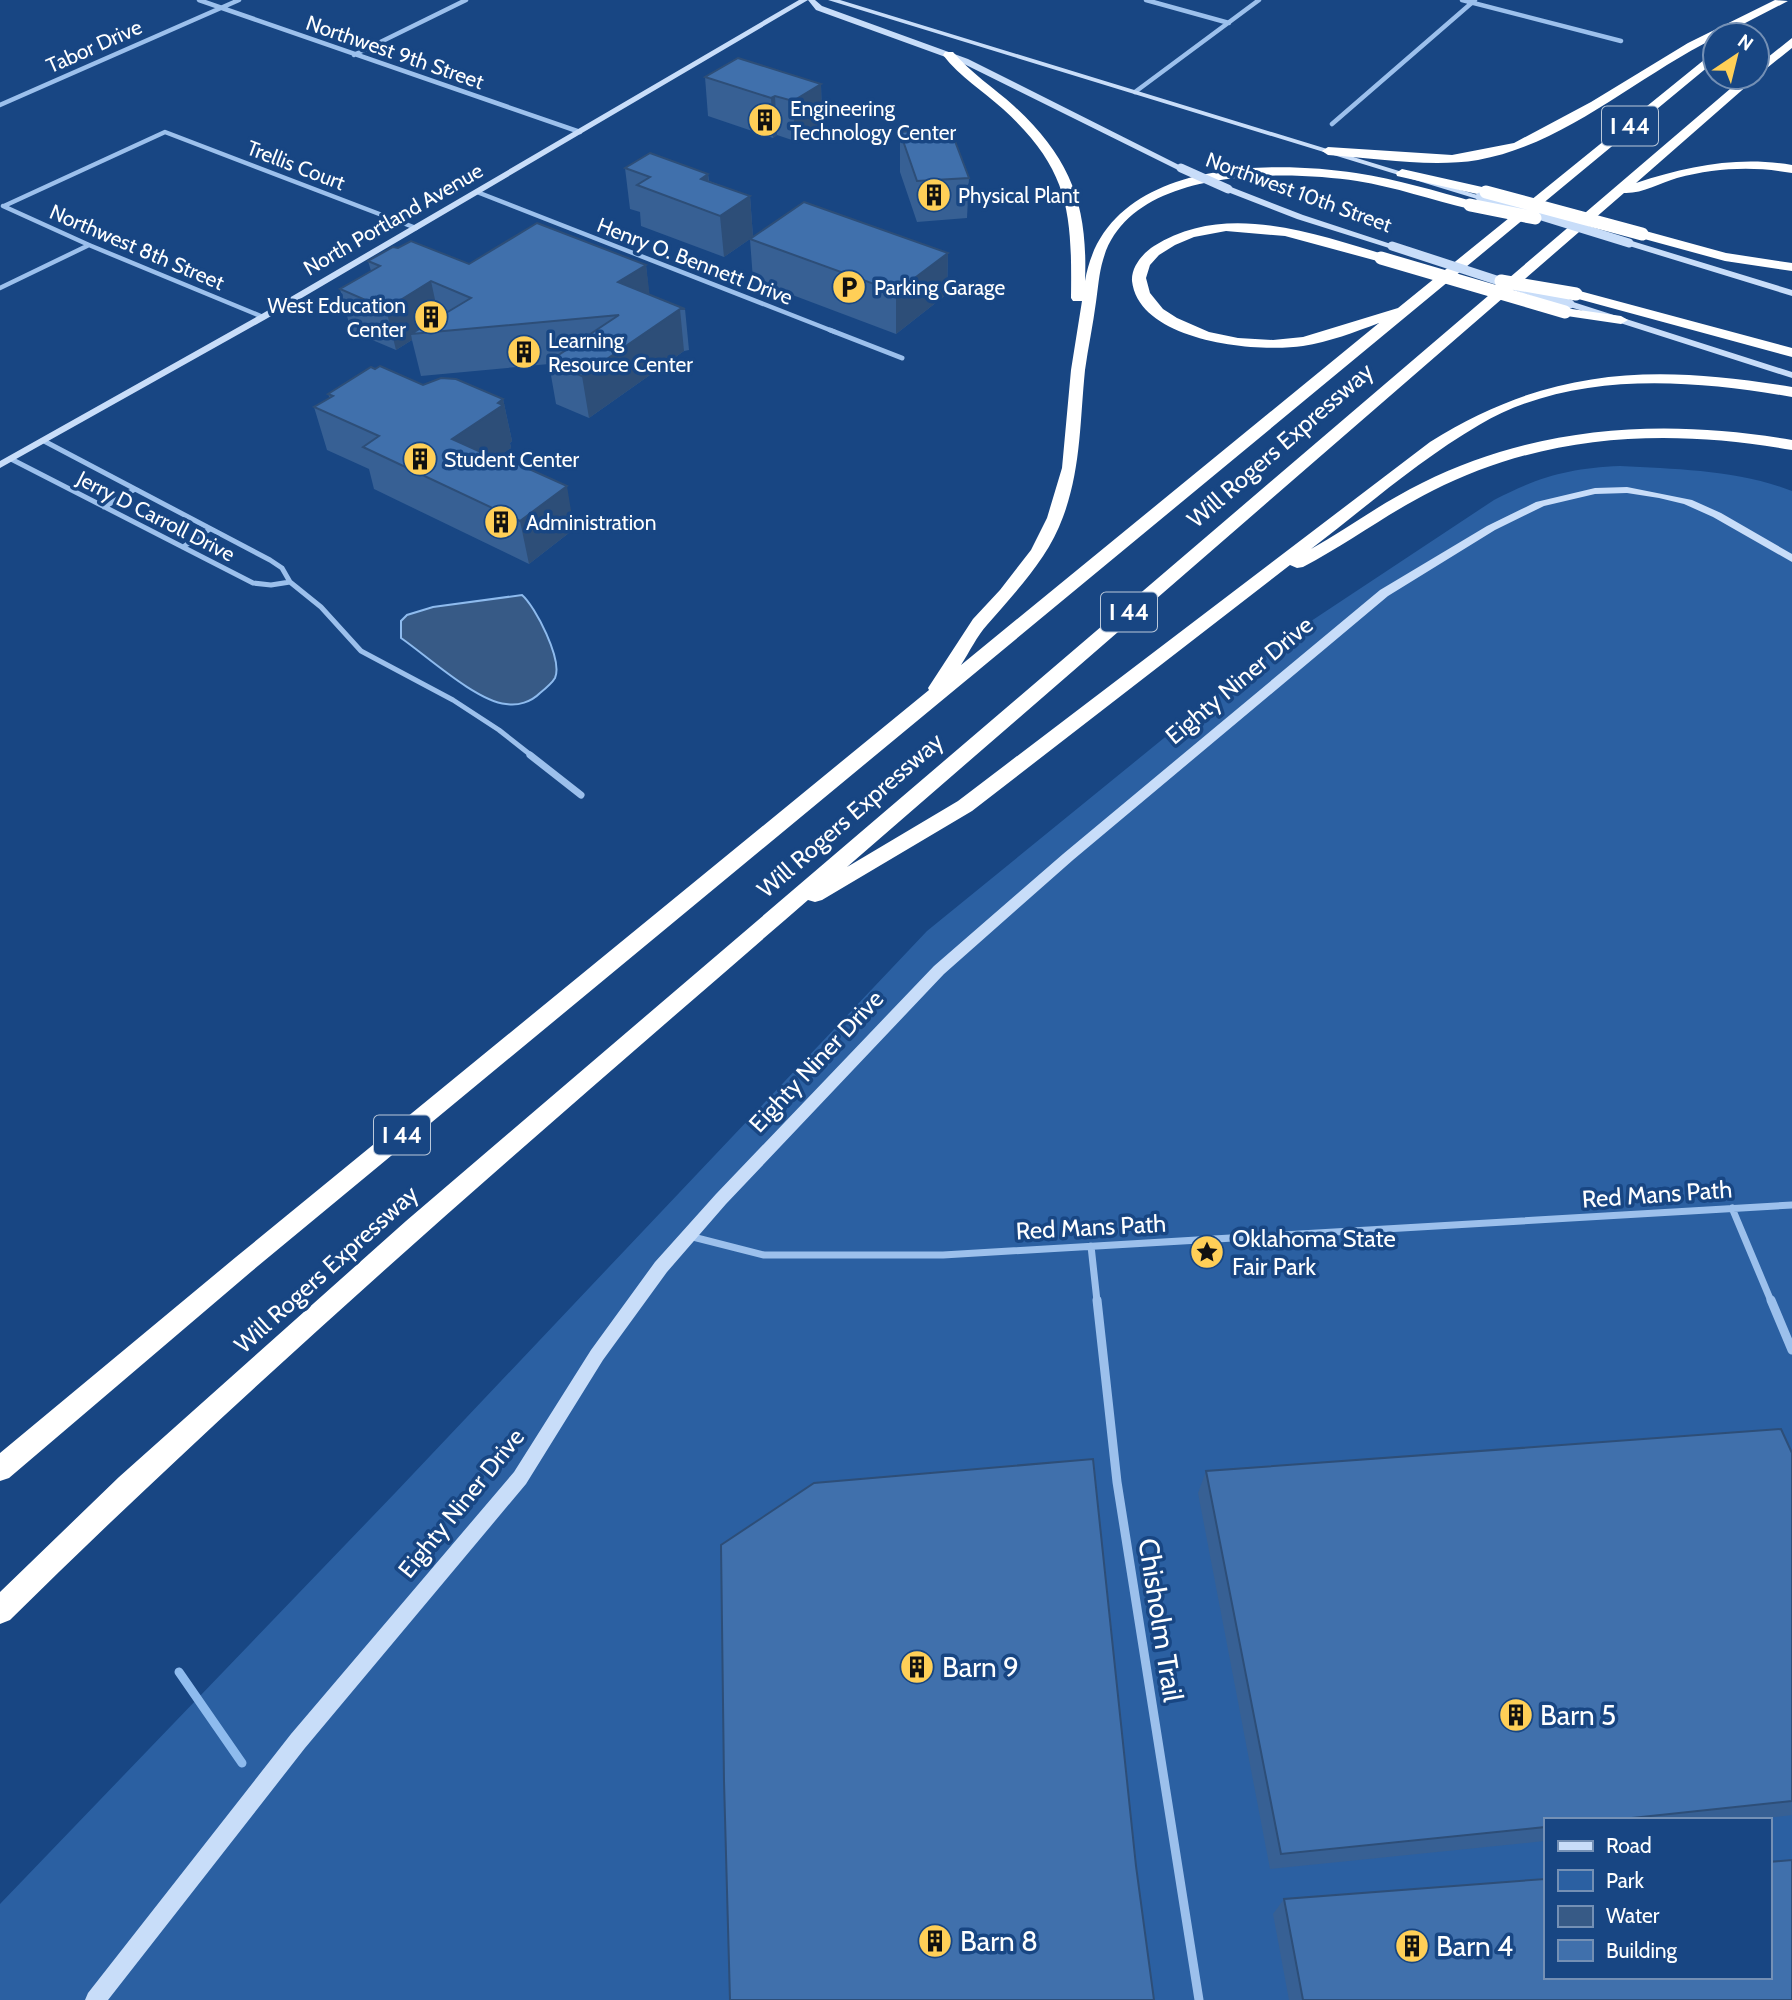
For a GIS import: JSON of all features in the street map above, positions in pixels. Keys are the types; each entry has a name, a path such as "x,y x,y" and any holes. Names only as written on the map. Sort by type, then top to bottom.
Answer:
{"highway":[{"path":"1757,21 1782,0"},
{"path":"1328,152 1451,159 1489,154 1518,146 1605,99 1692,45 1782,0"},
{"path":"1771,60 1792,42"},
{"path":"949,55 962,71 1025,124 1060,171 1078,225 1079,370"},
{"name":"Will Rogers Expressway","path":"0,1469 244,1264 1701,67"},
{"name":"Will Rogers Expressway","path":"0,1611 128,1486 305,1325 764,926 1735,91"},
{"path":"1615,194 1711,165 1746,163 1792,169"},
{"path":"1387,169 1574,226"},
{"path":"926,705 979,623 1006,594 1039,551 1055,518 1070,468 1090,289 1101,242 1124,214 1142,202 1218,177 1301,172 1357,177 1479,198 1642,234 1725,257 1792,267"},
{"path":"1408,308 1309,340 1275,344 1241,342 1204,334 1171,321 1148,301 1139,280 1141,269 1158,247 1187,234 1225,227 1267,229 1292,233 1381,258 1570,304 1792,353"},
{"path":"1495,280 1621,320"},
{"path":"764,926 965,806 1460,428 1510,402 1575,386 1642,379 1722,382 1792,392"},
{"path":"1257,582 1335,545 1437,482 1505,454 1548,443 1638,431 1730,434 1792,444"}],"main road":[{"name":"North Portland Avenue","path":"0,466 263,317 804,0"},
{"name":"Northwest 10th Street","path":"811,0 820,8 949,55 1003,78 1228,189 1300,216 1495,280"},
{"name":"Northwest 10th Street","path":"832,0 1387,169"},
{"path":"1574,226 1792,293"},
{"path":"1621,320 1792,374"},
{"name":"Eighty Niner Drive","path":"95,2000 298,1741 520,1478 597,1355 661,1267 913,996 966,944 1384,593 1491,528 1540,504 1579,493 1611,490 1642,492 1700,507 1792,559"}],"street":[{"name":"Northwest 9th Street","path":"200,0 580,132"},
{"name":"Tabor Drive","path":"0,105 239,0"},
{"path":"355,55 466,0"},
{"path":"1146,0 1229,23"},
{"path":"1135,92 1259,0"},
{"path":"1462,0 1620,41"},
{"path":"1332,124 1474,1"},
{"name":"Trellis Court","path":"2,205 165,132 416,228"},
{"name":"Henry O. Bennett Drive","path":"477,192 902,358"},
{"name":"Northwest 8th Street","path":"2,205 89,245 263,317"},
{"path":"0,288 89,245"},
{"name":"Jerry D Carroll Drive","path":"44,441 276,564 282,568 290,582 321,607 361,651 453,700 499,730 581,795"},
{"name":"Jerry D Carroll Drive","path":"11,459 253,583 271,585 290,582"},
{"path":"104,507 135,489"},
{"path":"183,547 210,528"},
{"name":"Red Mans Path","path":"688,1236 764,1255 943,1255 1792,1205"},
{"path":"1732,1209 1792,1350"},
{"name":"Chisholm Trail","path":"1091,1246 1117,1482 1199,2000"}],"green space":[{"name":"Oklahoma State Fair Park","path":"1620,466 1663,468 1729,475 1792,491 1792,2000 0,2000 0,1904 396,1492 927,931 1293,633 1494,500 1525,485 1570,472"}],"water":[{"path":"522,595 534,610 552,647 556,670 555,678 550,684 524,703 506,704 481,695 466,687 401,638 401,621 407,615 433,607"}],"building":[{"path":"738,58 821,84 793,101 775,96 771,98 705,77"},
{"path":"950,128 969,178 917,181 900,132"},
{"path":"650,153 708,174 701,179 750,196 720,216 637,185 650,177 625,168"},
{"path":"804,202 948,253 896,292 750,239"},
{"path":"537,223 646,265 618,282 685,309 680,309 582,376 548,362 619,315 411,334 471,298 431,281 386,309 340,289 380,266 368,261 393,247 398,248 411,241 469,264"},
{"path":"380,366 423,385 441,378 456,379 503,399 498,403 503,405 452,439 514,467 518,464 567,486 520,521 363,447 379,436 314,407 333,396 328,394 371,367 375,369"},
{"name":"Barn 5","path":"1781,1429 1792,1453 1792,1801 1632,1818 1544,1818 1544,1827 1281,1854 1206,1471"},
{"path":"1093,1459 1136,1866 1154,2000 730,2000 721,1545 814,1483"},
{"name":"Barn 4","path":"1792,1860 1792,2000 1303,2000 1284,1899 1544,1879 1544,1979 1771,1979 1771,1862"}],"waterway":[{"path":"179,1672 242,1763"}],"place":[{"name":"Engineering Technology Center","path":"765,120"},
{"name":"Physical Plant","path":"934,195"},
{"name":"Parking Garage","path":"849,287"},
{"name":"West Education Center","path":"431,317"},
{"name":"Learning Resource Center","path":"524,352"},
{"name":"Student Center","path":"420,459"},
{"name":"Administration","path":"501,522"},
{"name":"Oklahoma State Fair Park","path":"1207,1252"},
{"name":"Barn 9","path":"917,1667"},
{"name":"Barn 5","path":"1516,1715"},
{"name":"Barn 8","path":"935,1941"},
{"name":"Barn 4","path":"1412,1946"}]}
